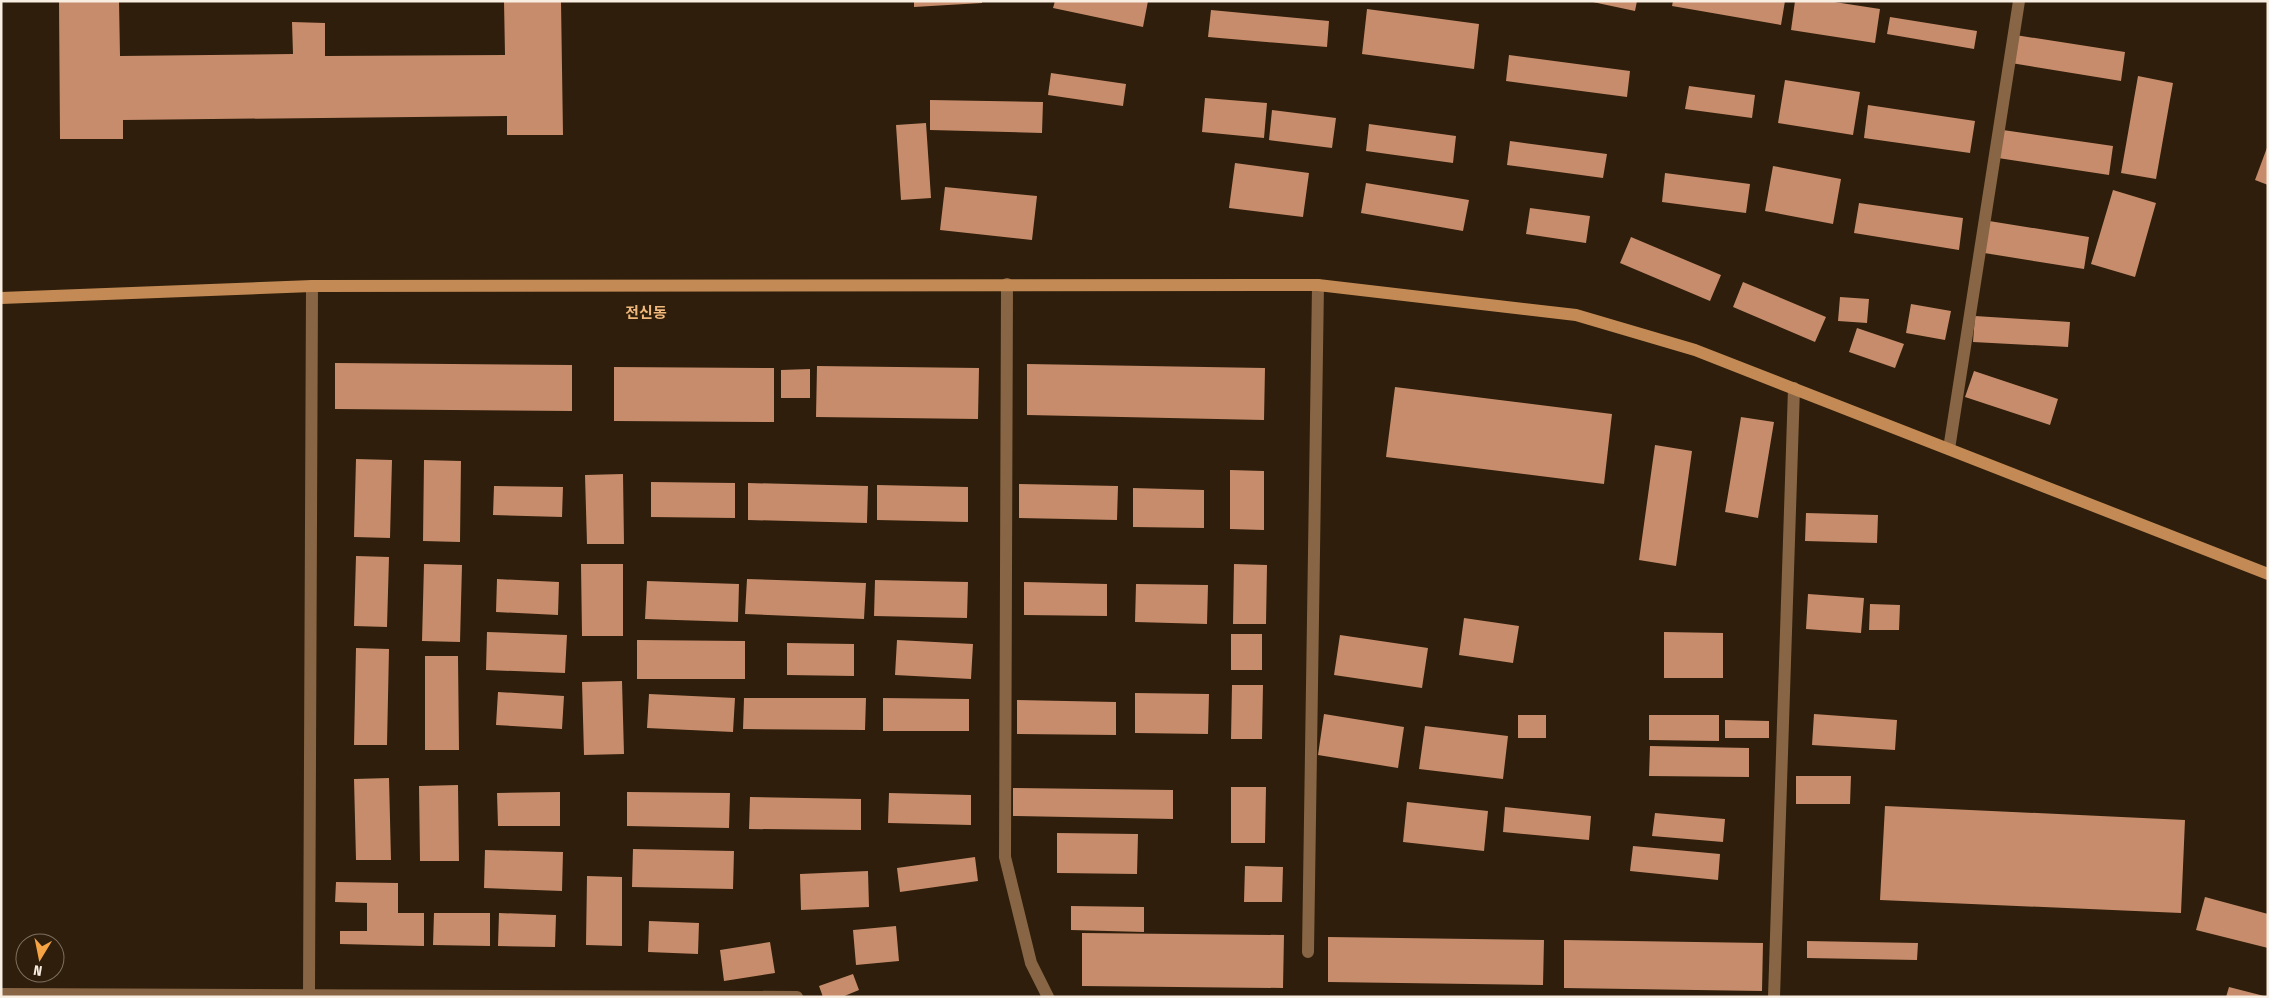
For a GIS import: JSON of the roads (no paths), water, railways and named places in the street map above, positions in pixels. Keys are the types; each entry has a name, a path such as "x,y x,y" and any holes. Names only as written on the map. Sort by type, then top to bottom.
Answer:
{"main road":[{"path":"1,298 312,286 1318,285 1576,315 1695,350 2268,574"}],"street":[{"path":"1949,449 2019,1"},
{"path":"1007,284 1005,856 1031,963 1048,997"},
{"path":"1308,952 1318,285"},
{"path":"309,995 312,286"},
{"path":"1774,997 1794,388"},
{"path":"1,994 797,997"}],"district":[{"name":"전신동","path":"646,313"}]}
